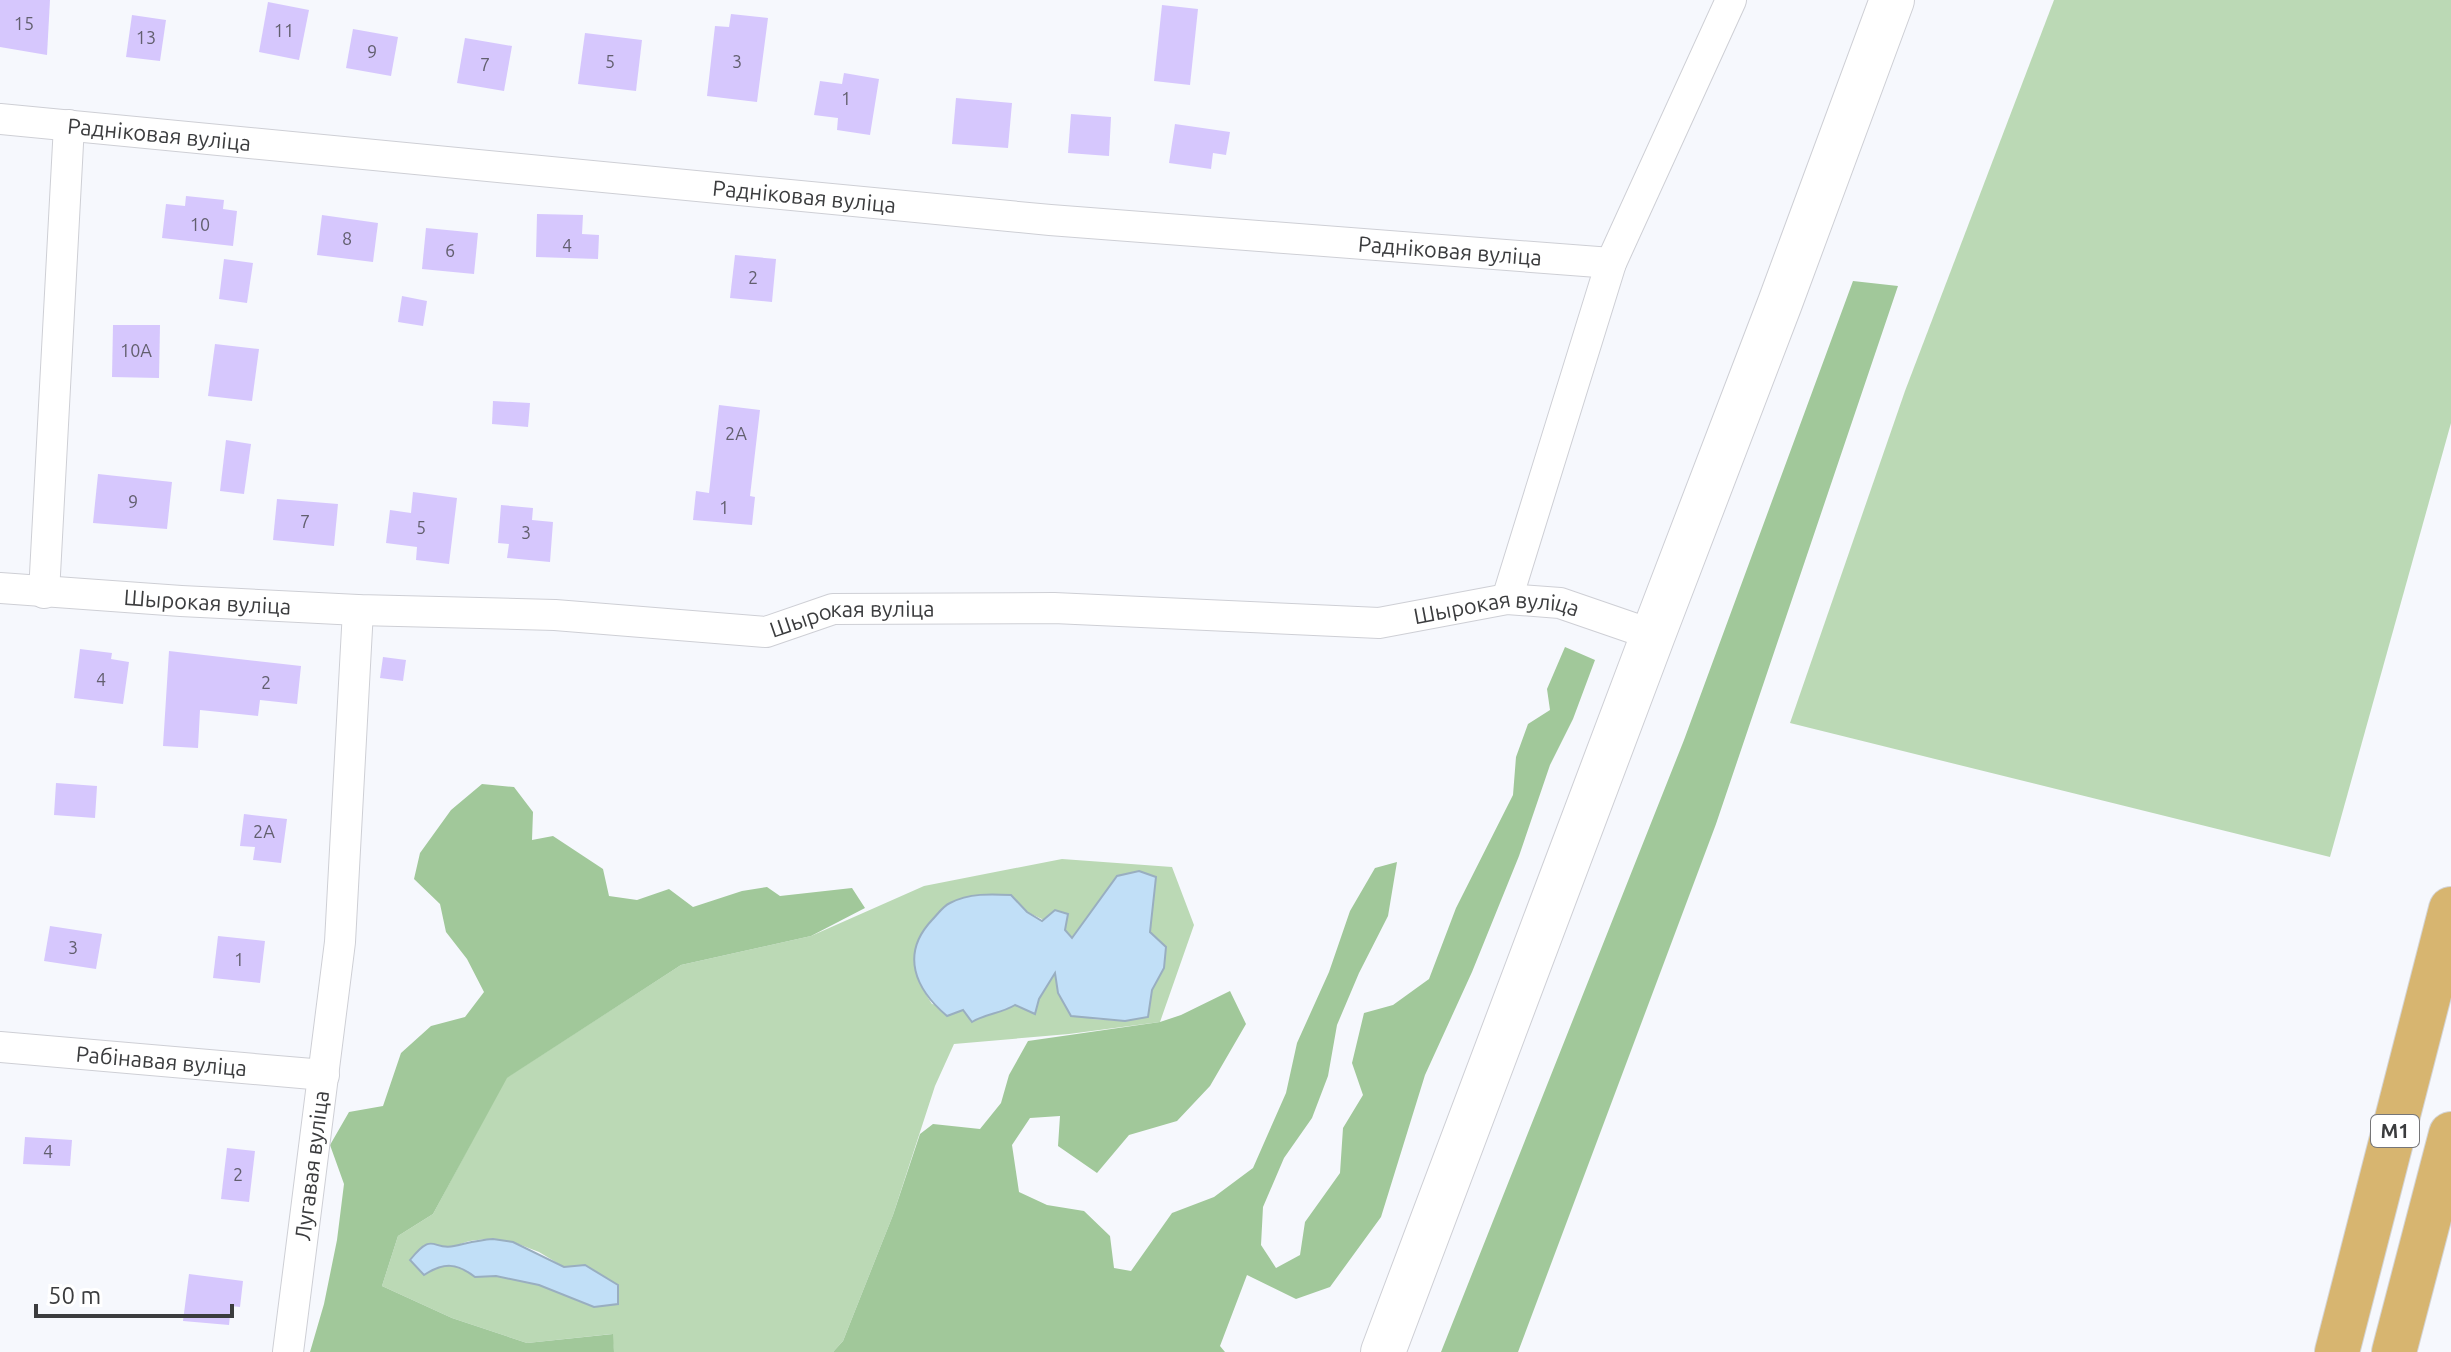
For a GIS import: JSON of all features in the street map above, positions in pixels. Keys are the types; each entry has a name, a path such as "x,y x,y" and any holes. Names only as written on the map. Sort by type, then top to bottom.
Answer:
{"highway":[{"name":"М1","path":"2337,1352 2451,909"},
{"name":"М1","path":"2394,1352 2451,1134"}],"main road":[{"path":"1383,1352 1892,0"}],"street":[{"path":"1507,599 1611,263 1731,0"},
{"name":"Радніковая вуліца","path":"0,119 1034,219 1611,263"},
{"path":"44,593 69,125"},
{"name":"Шырокая вуліца","path":"0,588 358,610 555,615 766,632 833,609 1054,608 1379,623 1507,599 1560,603 1653,635"},
{"name":"Лугавая вуліца","path":"288,1352 340,942 358,610"},
{"name":"Рабінавая вуліца","path":"0,1047 324,1075"}],"green space":[{"path":"2054,0 2451,0 2451,423 2330,857 1790,723 1905,391"},
{"path":"1853,281 1898,286 1716,824 1518,1352 1441,1352 1684,740"},
{"path":"1565,647 1595,660 1573,719 1550,765 1519,856 1472,972 1425,1075 1381,1217 1330,1287 1296,1299 1247,1275 1220,1346 1225,1352 833,1352 843,1341 893,1215 920,1134 933,1124 980,1129 1001,1103 1009,1075 1028,1041 1160,1022 1230,991 1246,1024 1210,1086 1177,1121 1129,1135 1097,1173 1058,1146 1060,1116 1030,1118 1012,1145 1019,1192 1047,1205 1084,1211 1110,1236 1114,1268 1131,1271 1172,1213 1214,1197 1253,1168 1286,1093 1297,1043 1329,972 1350,911 1375,868 1397,862 1388,916 1337,1025 1328,1076 1312,1118 1284,1158 1263,1207 1261,1245 1276,1268 1300,1255 1305,1222 1340,1173 1343,1128 1363,1095 1352,1063 1364,1013 1393,1005 1429,979 1456,908 1513,795 1516,757 1528,724 1550,710 1547,689"},
{"path":"482,784 514,787 533,812 532,840 553,836 603,869 609,896 637,900 669,889 693,907 742,891 767,887 780,896 852,888 865,908 811,936 681,965 507,1078 433,1214 398,1236 382,1286 452,1318 527,1343 613,1334 614,1352 310,1352 337,1240 344,1184 330,1145 349,1112 383,1106 401,1053 431,1026 465,1017 484,992 467,959 446,932 440,904 414,879 420,853 451,810"},
{"path":"1062,859 1172,867 1194,925 1160,1022 954,1044 935,1086 893,1215 843,1341 833,1352 614,1352 612,1334 527,1343 452,1318 382,1286 398,1236 433,1214 506,1078 681,965 811,936 924,886","holes":["1117,876 1150,932 1164,968 1152,990 1148,1017 1125,1021 1092,1019 1056,972 1039,999 1035,1014 1015,1005 972,1022 963,1010 932,1004 914,965 917,948 927,926 1011,895 1027,912 1065,930 1072,938","493,1239 513,1242 539,1252 564,1267 585,1265 594,1271 618,1304 594,1307 539,1285 496,1276 475,1277 456,1267 434,1268 459,1245"]}],"water":[{"path":"1139,871 1156,877 1150,932 1166,947 1164,968 1152,990 1148,1017 1125,1021 1071,1016 1058,993 1055,973 1039,999 1035,1014 1015,1005 972,1022 963,1010 947,1016 920,983 914,958 916,946 932,920 950,903 972,896 1011,895 1027,912 1042,921 1055,910 1068,914 1065,930 1072,938 1117,876"},
{"path":"493,1239 513,1242 564,1267 585,1265 618,1285 618,1304 594,1307 539,1285 496,1276 475,1277 450,1266 424,1275 410,1260 429,1244 447,1247"}],"building":[{"path":"0,0 50,0 47,55 0,47"},
{"path":"268,2 309,10 299,60 259,52"},
{"path":"1162,5 1198,9 1190,85 1154,81"},
{"path":"731,14 768,18 757,102 707,96 715,26 729,27"},
{"path":"132,15 166,20 160,61 126,57"},
{"path":"353,29 398,37 391,76 346,68"},
{"path":"585,33 642,40 636,91 578,84"},
{"path":"465,38 512,46 504,91 457,83"},
{"path":"844,73 879,79 870,135 837,130 838,118 814,115 820,81 842,84"},
{"path":"956,98 1012,103 1008,148 952,144"},
{"path":"1071,114 1111,117 1109,156 1068,153"},
{"path":"1175,124 1230,132 1226,155 1213,153 1211,169 1169,163"},
{"path":"186,196 224,200 223,209 237,211 233,246 162,238 166,204 185,206"},
{"path":"537,214 583,215 582,234 599,235 598,259 536,257"},
{"path":"322,215 378,223 373,262 317,255"},
{"path":"426,228 478,233 474,274 422,269"},
{"path":"735,255 776,259 772,302 730,298"},
{"path":"224,259 253,263 247,303 219,299"},
{"path":"402,296 427,301 423,326 398,322"},
{"path":"113,325 160,325 159,378 112,377"},
{"path":"215,344 259,349 252,401 208,396"},
{"path":"493,401 530,403 528,427 492,424"},
{"path":"719,405 760,410 750,496 755,497 752,525 693,520 696,491 709,493"},
{"path":"226,440 251,444 244,494 220,491"},
{"path":"98,474 172,482 167,529 93,523"},
{"path":"413,492 457,498 449,564 416,560 417,547 386,543 390,510 411,513"},
{"path":"277,499 338,504 334,546 273,540"},
{"path":"501,505 533,508 532,520 553,522 550,562 507,558 509,544 498,543"},
{"path":"80,649 112,653 111,659 129,662 123,704 74,698"},
{"path":"169,651 301,666 297,704 260,700 258,716 200,710 198,748 163,746"},
{"path":"383,657 406,660 403,681 380,678"},
{"path":"56,783 97,786 95,818 54,815"},
{"path":"244,814 287,819 281,863 253,860 255,847 240,846"},
{"path":"50,926 102,934 96,969 44,961"},
{"path":"218,936 265,941 260,983 213,978"},
{"path":"25,1137 72,1140 70,1166 23,1164"},
{"path":"227,1148 255,1151 249,1202 221,1199"},
{"path":"189,1274 243,1281 240,1307 231,1306 229,1325 183,1321"}]}
